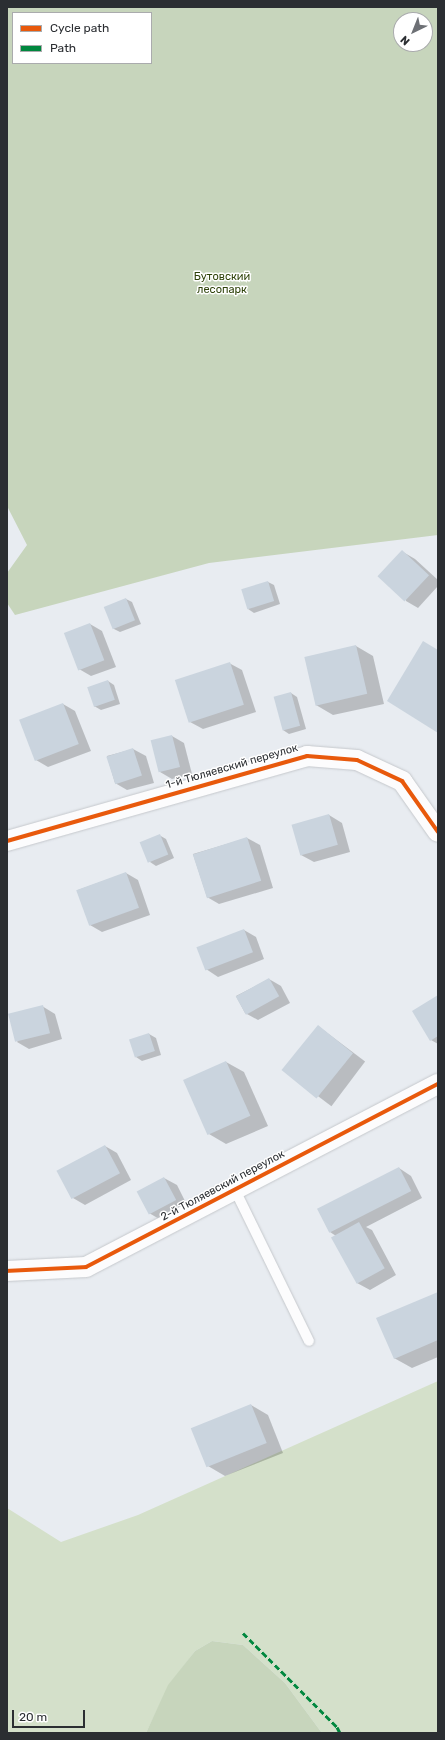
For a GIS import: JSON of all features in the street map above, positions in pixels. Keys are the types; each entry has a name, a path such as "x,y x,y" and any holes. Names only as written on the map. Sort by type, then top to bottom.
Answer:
{"street":[{"name":"1-й Тюляевский переулок","path":"7,841 306,756 357,760 402,781 438,832"},
{"name":"2-й Тюляевский переулок","path":"7,1271 86,1267 438,1084"}],"lane":[{"path":"235,1190 309,1341"}],"green space":[{"name":"Бутовский лесопарк","path":"7,7 438,7 438,535 209,563 15,615 7,603 7,573 27,545 7,506"},
{"path":"438,1381 438,1733 322,1733 285,1683 243,1645 212,1641 195,1651 169,1685 146,1733 7,1733 7,1508 61,1542 138,1515"},
{"path":"212,1641 243,1645 285,1683 322,1733 146,1733 168,1685 195,1651"}],"building":[{"path":"402,550 429,575 405,602 377,576"},
{"path":"268,581 274,601 247,609 241,589"},
{"path":"126,598 135,620 113,629 104,607"},
{"path":"90,623 104,660 78,670 64,633"},
{"path":"423,641 438,650 438,733 387,701"},
{"path":"356,645 367,694 316,706 304,657"},
{"path":"230,662 244,705 189,723 175,680"},
{"path":"108,680 115,700 94,707 87,687"},
{"path":"291,692 300,726 283,730 274,697"},
{"path":"63,703 79,744 35,761 19,720"},
{"path":"172,735 180,767 159,772 151,740"},
{"path":"133,748 142,776 115,784 106,757"},
{"path":"329,814 338,845 300,856 292,825"},
{"path":"160,834 168,854 148,863 140,842"},
{"path":"247,837 261,881 207,898 193,855"},
{"path":"126,872 139,908 89,926 76,890"},
{"path":"244,929 253,952 205,971 196,947"},
{"path":"269,978 279,996 246,1015 236,996"},
{"path":"438,995 438,1036 430,1041 412,1011"},
{"path":"43,1005 50,1033 15,1042 8,1014"},
{"path":"318,1025 353,1053 316,1098 281,1070"},
{"path":"149,1033 155,1051 135,1058 129,1039"},
{"path":"226,1061 250,1116 207,1135 183,1080"},
{"path":"105,1145 120,1173 71,1199 56,1171"},
{"path":"399,1167 411,1191 329,1233 317,1209"},
{"path":"164,1177 176,1200 149,1215 137,1192"},
{"path":"359,1222 385,1268 357,1284 331,1238"},
{"path":"438,1292 438,1340 394,1359 376,1318"},
{"path":"251,1404 267,1443 206,1467 191,1428"}],"marked path":[{"path":"243,1633 337,1727 340,1733"}],"cycle path":[{"path":"7,841 307,756 357,760 402,781 438,832"},
{"path":"7,1271 86,1267 438,1084"}]}
